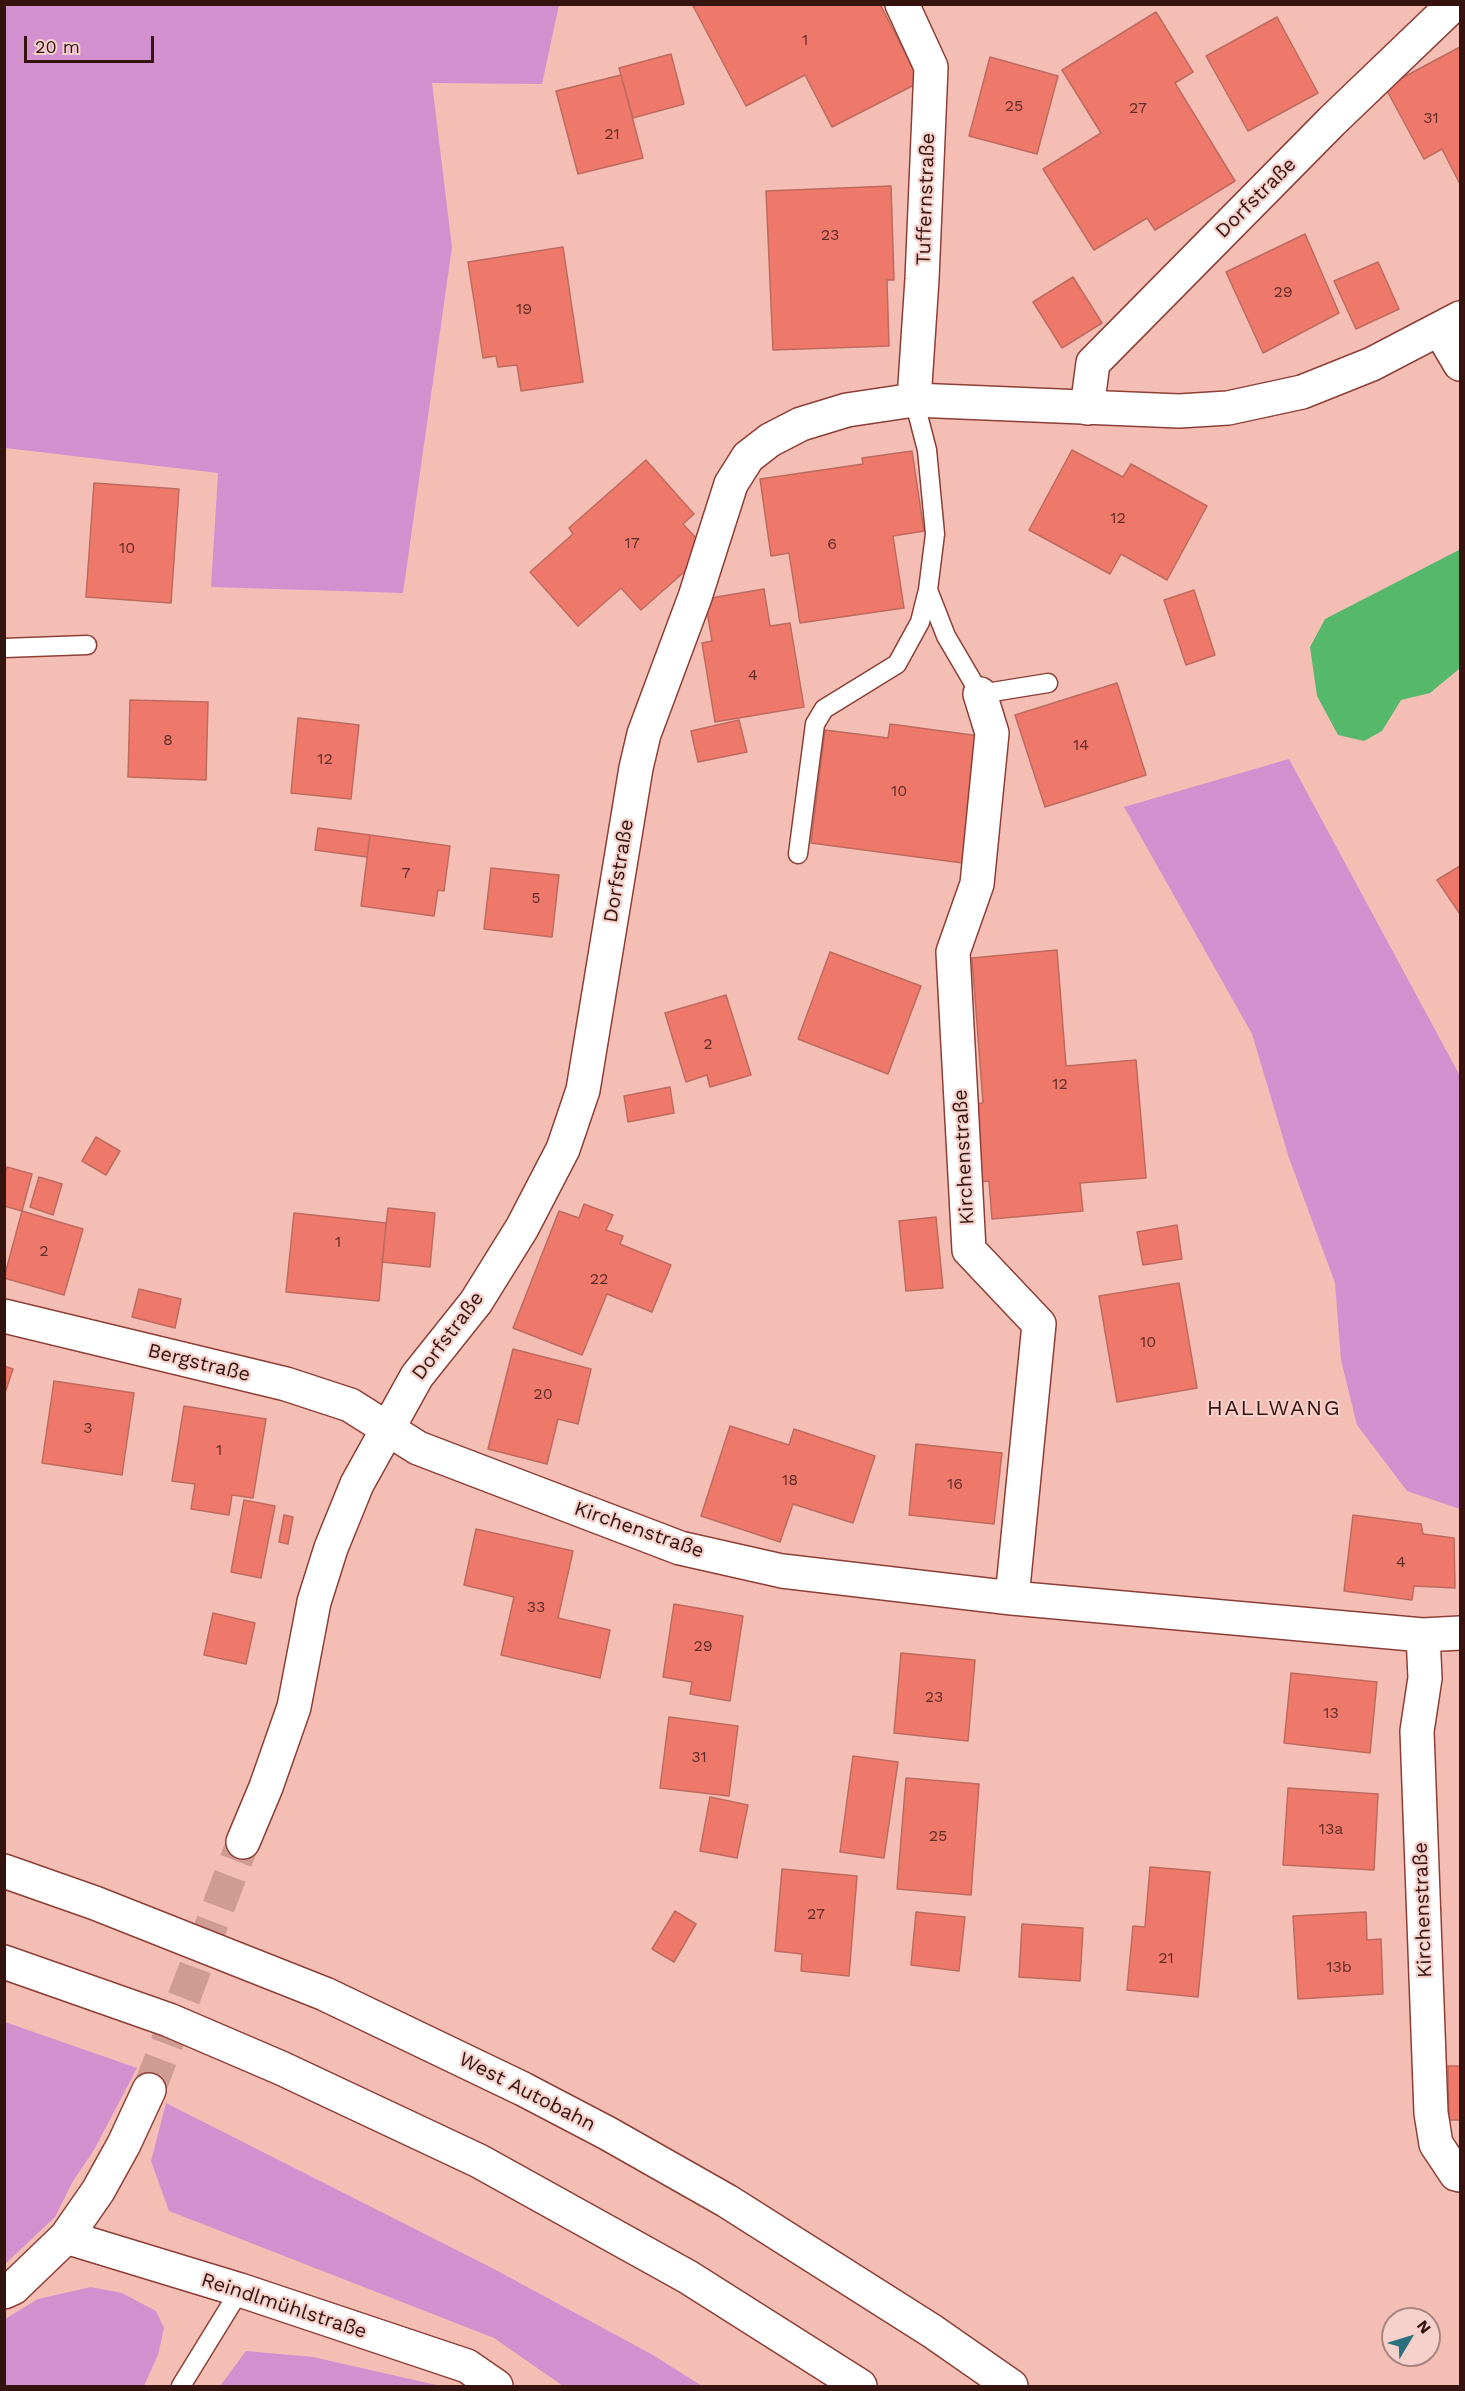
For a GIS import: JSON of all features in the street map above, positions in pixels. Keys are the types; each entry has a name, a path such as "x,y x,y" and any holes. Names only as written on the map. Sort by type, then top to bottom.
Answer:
{"main road":[{"name":"Tuffernstraße","path":"902,4 931,67 922,279 914,400"},
{"name":"Dorfstraße","path":"1088,408 1093,363 1332,121 1454,4"},
{"name":"Dorfstraße","path":"243,1842 266,1787 294,1707 314,1602 331,1548 357,1484 417,1376 476,1302 522,1228 563,1149 583,1089 636,768 644,734 695,597 731,484 748,457 770,440 801,424 847,410 914,400 1179,411 1218,409 1302,392 1372,364 1450,324 1461,364"},
{"name":"Kirchenstraße","path":"980,694 992,733 977,884 953,952 969,1250 1039,1324 1012,1598"},
{"name":"Bergstraße","path":"4,1316 286,1384 350,1405 387,1428"},
{"name":"Kirchenstraße","path":"387,1428 418,1448 680,1548 782,1571 1012,1598 1423,1635 1461,1634"},
{"name":"Kirchenstraße","path":"1423,1635 1425,1678 1417,1731 1431,2113 1436,2144 1456,2174 1461,2175"},
{"name":"West Autobahn","path":"4,1872 116,1911 325,1994 523,2089 728,2201 932,2331 1011,2386"},
{"path":"4,1962 200,2033 281,2068 479,2161 688,2277 860,2386"},
{"path":"4,2292 13,2288 66,2237 98,2191 124,2144 149,2090"},
{"name":"Reindlmühlstraße","path":"66,2237 240,2290 466,2366 496,2386"}],"lane":[{"path":"798,854 815,724 824,710 897,664 920,622 928,590 935,534 927,450 914,400"},
{"path":"928,590 946,636 980,694 1048,683"},
{"path":"4,648 87,645"},
{"path":"181,2386 240,2290"}],"shaded area":[{"path":"5,4 559,5 542,84 432,83 452,247 403,593 211,587 218,473 5,448"},
{"path":"1459,550 1459,669 1430,693 1401,700 1382,731 1364,741 1338,735 1317,696 1310,647 1325,619"},
{"path":"1289,759 1460,1076 1460,1509 1407,1491 1357,1425 1341,1360 1335,1283 1289,1158 1252,1034 1124,807"},
{"path":"5,2022 137,2068 94,2150 73,2181 55,2217 5,2264"},
{"path":"166,2103 494,2269 653,2355 702,2386 563,2386 494,2338 169,2211 151,2161"},
{"path":"91,2287 122,2293 156,2311 164,2328 158,2355 144,2386 5,2386 5,2319 38,2299"},
{"path":"246,2351 313,2357 441,2386 220,2386"}],"building":[{"path":"692,4 880,4 920,82 832,127 805,75 746,106"},
{"path":"1156,12 1193,72 1175,83 1235,181 1155,230 1147,218 1094,250 1043,169 1101,133 1062,70"},
{"path":"1277,17 1318,93 1248,131 1206,56"},
{"path":"1460,47 1460,184 1442,149 1424,159 1385,87"},
{"path":"671,54 684,104 633,118 619,68"},
{"path":"990,57 1058,76 1037,154 969,136"},
{"path":"621,75 643,158 578,174 556,91"},
{"path":"891,186 894,280 887,280 889,346 773,350 766,191"},
{"path":"1305,234 1339,313 1263,353 1226,272"},
{"path":"563,247 583,382 521,391 517,365 498,367 496,356 483,358 468,262"},
{"path":"1378,262 1399,309 1356,329 1334,281"},
{"path":"1073,277 1102,323 1062,348 1033,302"},
{"path":"1072,450 1123,477 1131,464 1207,506 1167,580 1121,554 1110,574 1029,530"},
{"path":"912,451 924,531 893,536 904,608 800,623 789,553 771,556 760,479 863,464 862,458"},
{"path":"646,460 694,514 683,524 708,551 641,610 621,588 578,626 530,572 573,534 569,528"},
{"path":"94,483 179,489 171,603 86,597"},
{"path":"764,589 770,626 790,623 804,707 715,722 702,643 712,641 705,599"},
{"path":"1194,590 1215,655 1186,665 1164,600"},
{"path":"1117,683 1146,775 1045,807 1015,715"},
{"path":"130,700 208,702 206,780 128,777"},
{"path":"298,718 359,725 351,799 291,793"},
{"path":"739,720 747,752 698,762 691,731"},
{"path":"890,724 987,737 970,864 811,843 825,730 888,738"},
{"path":"318,828 370,835 367,857 315,850"},
{"path":"370,835 450,846 444,891 438,890 434,916 361,906"},
{"path":"1460,866 1460,914 1437,880"},
{"path":"491,868 559,875 552,937 484,929"},
{"path":"1057,950 1066,1066 1136,1060 1146,1178 1080,1183 1083,1211 992,1219 989,1181 970,1183 963,1105 983,1103 972,958"},
{"path":"830,952 921,986 888,1074 798,1039"},
{"path":"726,995 751,1075 710,1087 707,1075 686,1082 665,1013"},
{"path":"670,1087 674,1113 628,1122 624,1096"},
{"path":"96,1137 120,1151 106,1175 82,1161"},
{"path":"7,1167 32,1174 22,1211 4,1206 4,1177"},
{"path":"39,1177 62,1184 53,1215 30,1207"},
{"path":"584,1204 613,1215 606,1230 623,1236 620,1244 671,1265 652,1312 607,1294 582,1355 513,1328 559,1211 579,1218"},
{"path":"388,1208 435,1213 430,1267 382,1262"},
{"path":"22,1211 83,1229 64,1295 4,1278"},
{"path":"294,1213 386,1223 379,1301 286,1292"},
{"path":"936,1217 943,1288 906,1291 899,1221"},
{"path":"1177,1225 1182,1259 1143,1265 1137,1232"},
{"path":"1179,1283 1197,1388 1117,1402 1099,1296"},
{"path":"139,1289 181,1299 175,1328 132,1317"},
{"path":"513,1349 591,1369 578,1424 558,1419 547,1464 488,1449"},
{"path":"4,1366 13,1369 4,1396"},
{"path":"54,1381 134,1393 122,1475 42,1463"},
{"path":"184,1406 266,1419 253,1498 232,1495 229,1515 191,1509 195,1484 172,1481"},
{"path":"730,1426 789,1445 794,1429 875,1456 853,1523 793,1504 780,1542 701,1516"},
{"path":"916,1444 1002,1453 994,1524 909,1515"},
{"path":"244,1500 275,1506 261,1578 231,1572"},
{"path":"284,1515 293,1517 288,1544 279,1542"},
{"path":"1353,1515 1421,1524 1423,1534 1454,1538 1455,1588 1414,1586 1412,1600 1344,1591"},
{"path":"476,1529 573,1551 558,1618 610,1630 600,1678 501,1655 514,1597 464,1585"},
{"path":"674,1604 743,1616 730,1701 690,1694 692,1682 663,1677"},
{"path":"213,1613 255,1623 246,1664 204,1655"},
{"path":"901,1653 975,1660 968,1741 894,1733"},
{"path":"1291,1673 1377,1682 1370,1753 1284,1743"},
{"path":"669,1717 738,1726 729,1796 660,1788"},
{"path":"853,1756 898,1762 884,1858 840,1852"},
{"path":"906,1778 979,1784 971,1895 897,1889"},
{"path":"1288,1788 1378,1794 1374,1870 1283,1865"},
{"path":"710,1797 748,1805 737,1858 700,1851"},
{"path":"1150,1867 1210,1872 1198,1997 1127,1990 1133,1926 1145,1927"},
{"path":"782,1869 857,1876 849,1976 801,1971 802,1954 775,1951"},
{"path":"675,1911 696,1924 674,1962 652,1949"},
{"path":"916,1912 965,1917 959,1971 911,1965"},
{"path":"1366,1912 1367,1940 1381,1939 1383,1994 1298,1999 1293,1916"},
{"path":"1022,1924 1083,1928 1080,1981 1019,1977"},
{"path":"1448,2066 1460,2066 1460,2120 1449,2120"}],"tunnel":[{"path":"149,2090 243,1842"}],"district":[{"name":"HALLWANG","path":"1274,1409"}]}
